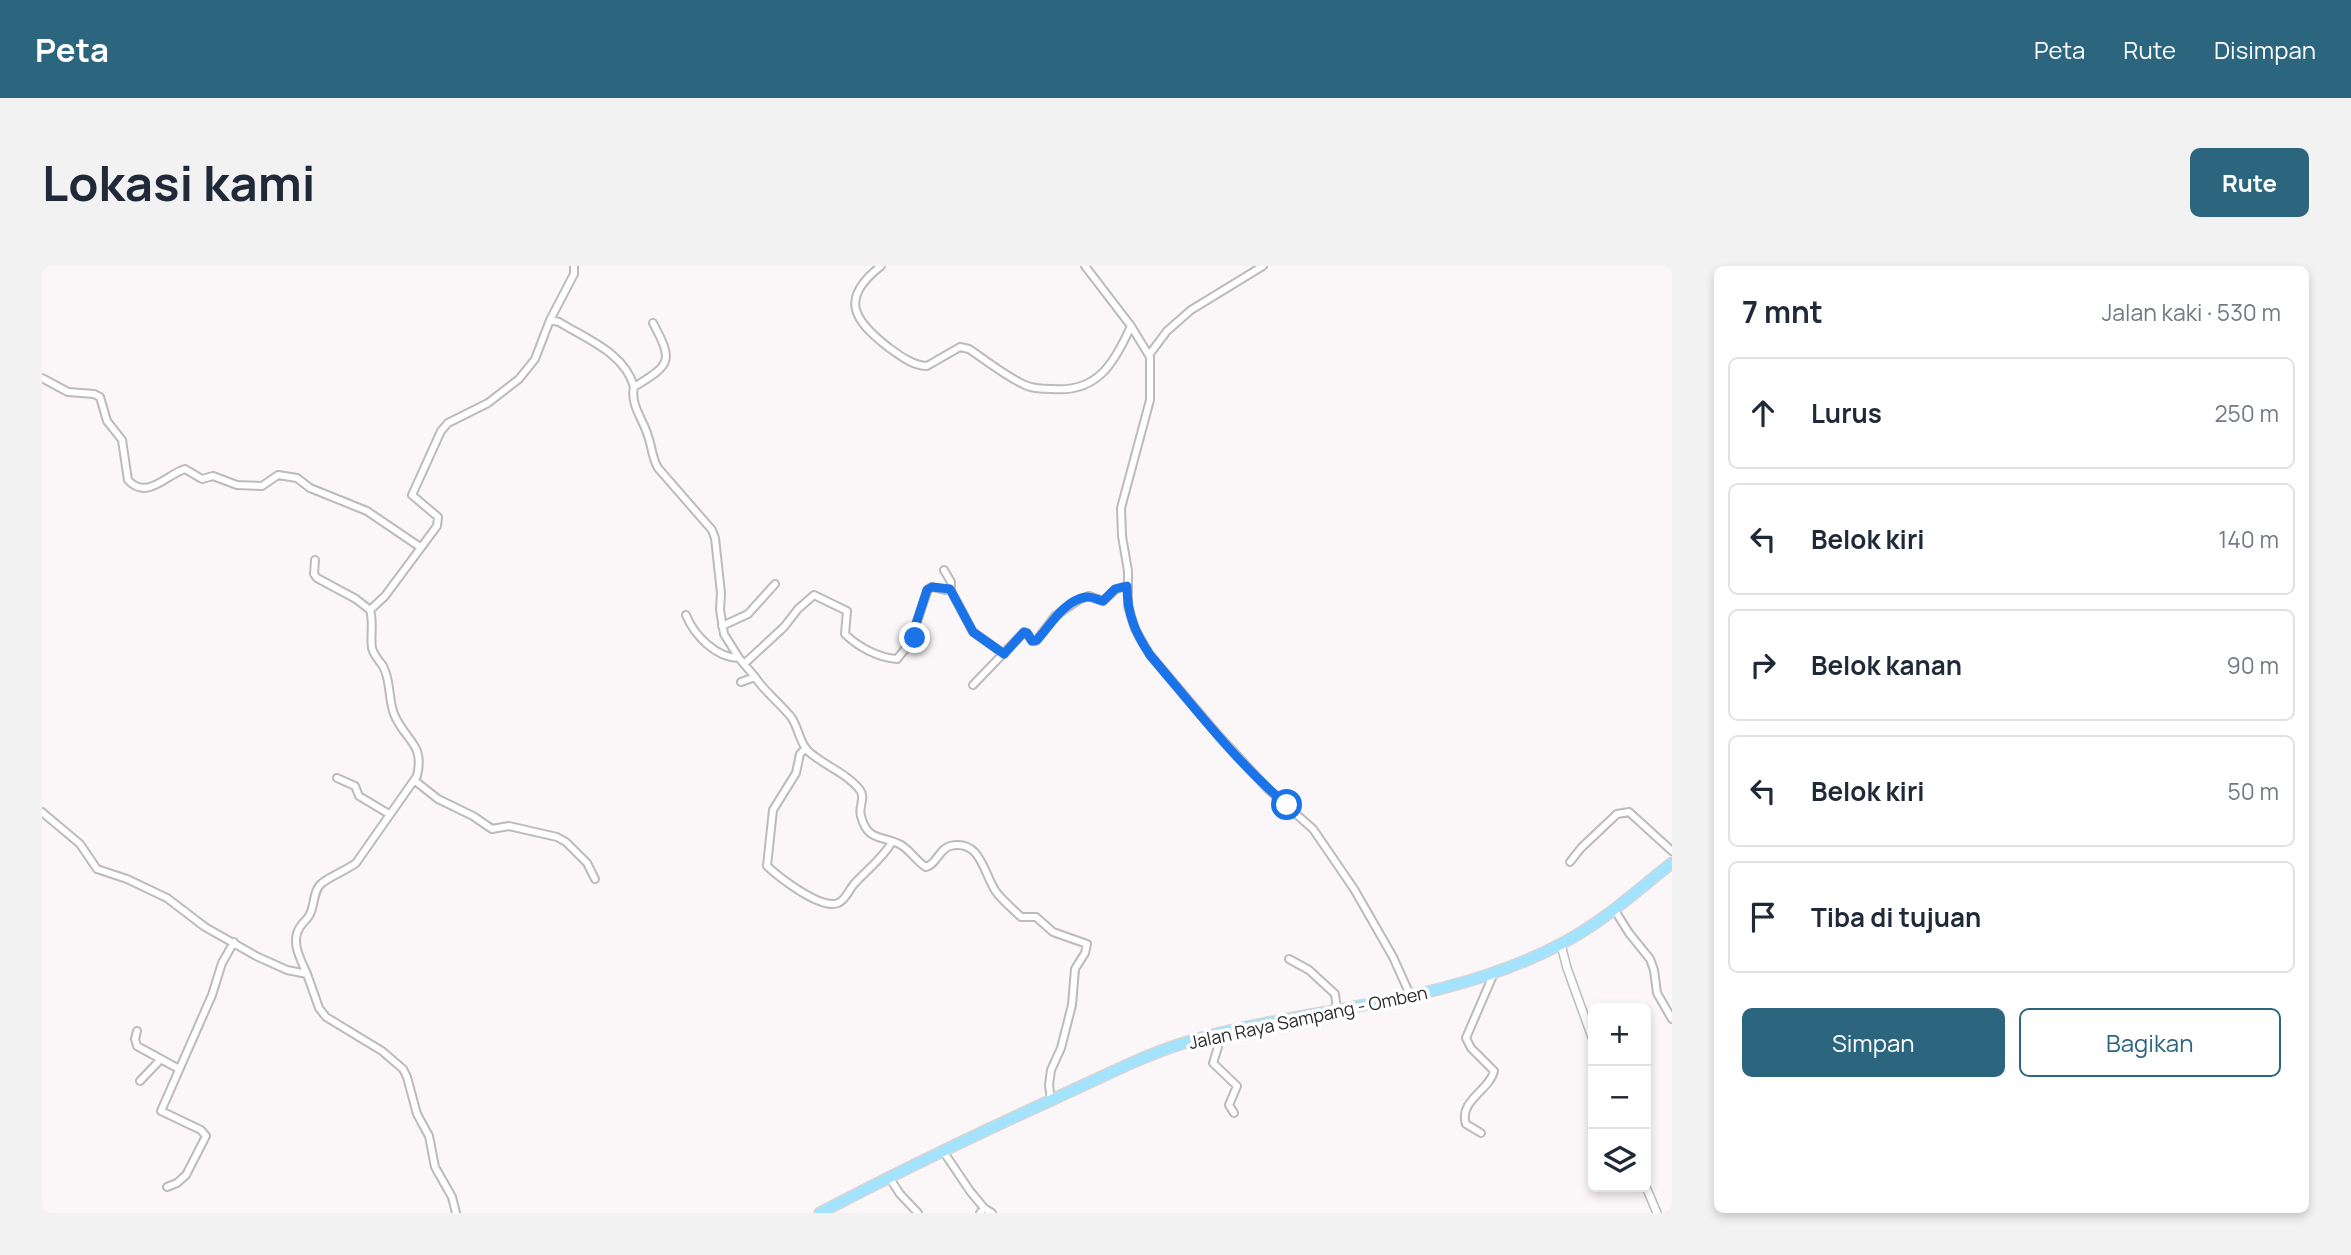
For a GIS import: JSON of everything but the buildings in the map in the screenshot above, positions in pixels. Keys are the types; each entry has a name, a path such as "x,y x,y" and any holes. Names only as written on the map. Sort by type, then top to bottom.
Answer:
{"main road":[{"name":"Jalan Raya Sampang - Omben","path":"820,1213 943,1151 1166,1049 1213,1035 1411,997 1494,973 1561,945 1614,909 1672,863"}],"street":[{"path":"370,610 385,596 439,520 412,497 412,492 441,431 488,403 519,379 535,359 550,320 574,274 574,266"},
{"path":"881,266 861,286 854,307 856,315 868,331 904,358 922,367 960,347 969,349 1025,385 1042,389 1078,389 1088,384 1111,362 1131,326"},
{"path":"1085,266 1131,326 1149,355 1150,400 1121,508 1128,571 1129,614 1146,648 1219,736 1254,774 1313,829 1354,890 1393,957 1411,997"},
{"path":"1149,355 1167,331 1191,310 1263,266"},
{"path":"550,320 559,322 609,352 627,368 634,387 635,404 658,468 714,533 722,626 742,661 793,719 806,748 859,789 863,797 860,813 864,825 879,839 899,844 926,867 931,866 945,848 954,845 967,848 985,866 997,892 1021,917 1036,917 1053,932 1087,944 1075,970 1072,1005 1061,1048 1051,1070 1051,1100"},
{"path":"634,387 659,371 667,358 666,348 653,323"},
{"path":"42,378 71,393 94,394 100,397 107,421 122,440 128,480 136,486 147,488 158,485 185,469 202,479 213,476 237,485 262,486 278,475 284,475 297,478 310,488 368,511 420,547"},
{"path":"315,560 314,575 317,578 356,599 370,610 374,623 374,655 384,667 390,685 393,711 401,729 419,751 419,767 414,780 356,863 345,872 322,883 317,890 310,915 299,928 296,937 299,954 319,1008 326,1017 382,1051 403,1069 417,1114 429,1136 435,1167 452,1198 456,1213"},
{"path":"944,570 951,582 950,589 973,632 1004,654"},
{"path":"722,626 748,614 775,584"},
{"path":"974,685 1024,632 1032,641 1037,640 1055,616 1080,600 1089,596 1103,601 1115,589 1127,586"},
{"path":"742,661 784,627 810,596 814,595 846,611 845,634 857,645 897,659 919,632 916,624 929,587 950,589"},
{"path":"686,615 695,632 714,649 727,658 742,661"},
{"path":"741,682 755,677"},
{"path":"806,748 800,754 796,773 773,810 767,866 819,902 833,905 843,900 852,885 881,859 892,842"},
{"path":"337,778 355,786 359,796 389,814"},
{"path":"414,780 438,799 473,816 492,829 509,826 557,836 587,863 595,878"},
{"path":"1570,862 1581,848 1618,814 1625,811 1672,851"},
{"path":"42,812 80,844 97,869 127,879 167,898 205,927 273,964 307,974"},
{"path":"1614,909 1650,959 1657,993 1672,1018"},
{"path":"167,1187 186,1175 205,1136 201,1130 161,1111 212,995 222,963 234,942"},
{"path":"1561,945 1588,1026"},
{"path":"1289,958 1309,970 1335,994 1338,1010"},
{"path":"1481,1133 1466,1124 1466,1114 1475,1095 1493,1079 1494,1071 1471,1048 1466,1038 1494,973"},
{"path":"137,1031 137,1046 180,1069"},
{"path":"1213,1035 1218,1047 1213,1063 1237,1086 1229,1105 1234,1113"},
{"path":"140,1081 160,1060"},
{"path":"943,1151 982,1210 992,1213"},
{"path":"889,1177 918,1213"},
{"path":"1648,1192 1657,1213"}],"route":[{"path":"915,638 919,632 916,624 929,587 950,589 973,632 1004,654 1024,632 1032,641 1037,640 1055,616 1080,600 1089,596 1103,601 1115,589 1127,586 1129,614 1150,655 1219,736 1269,790 1287,805"}]}
